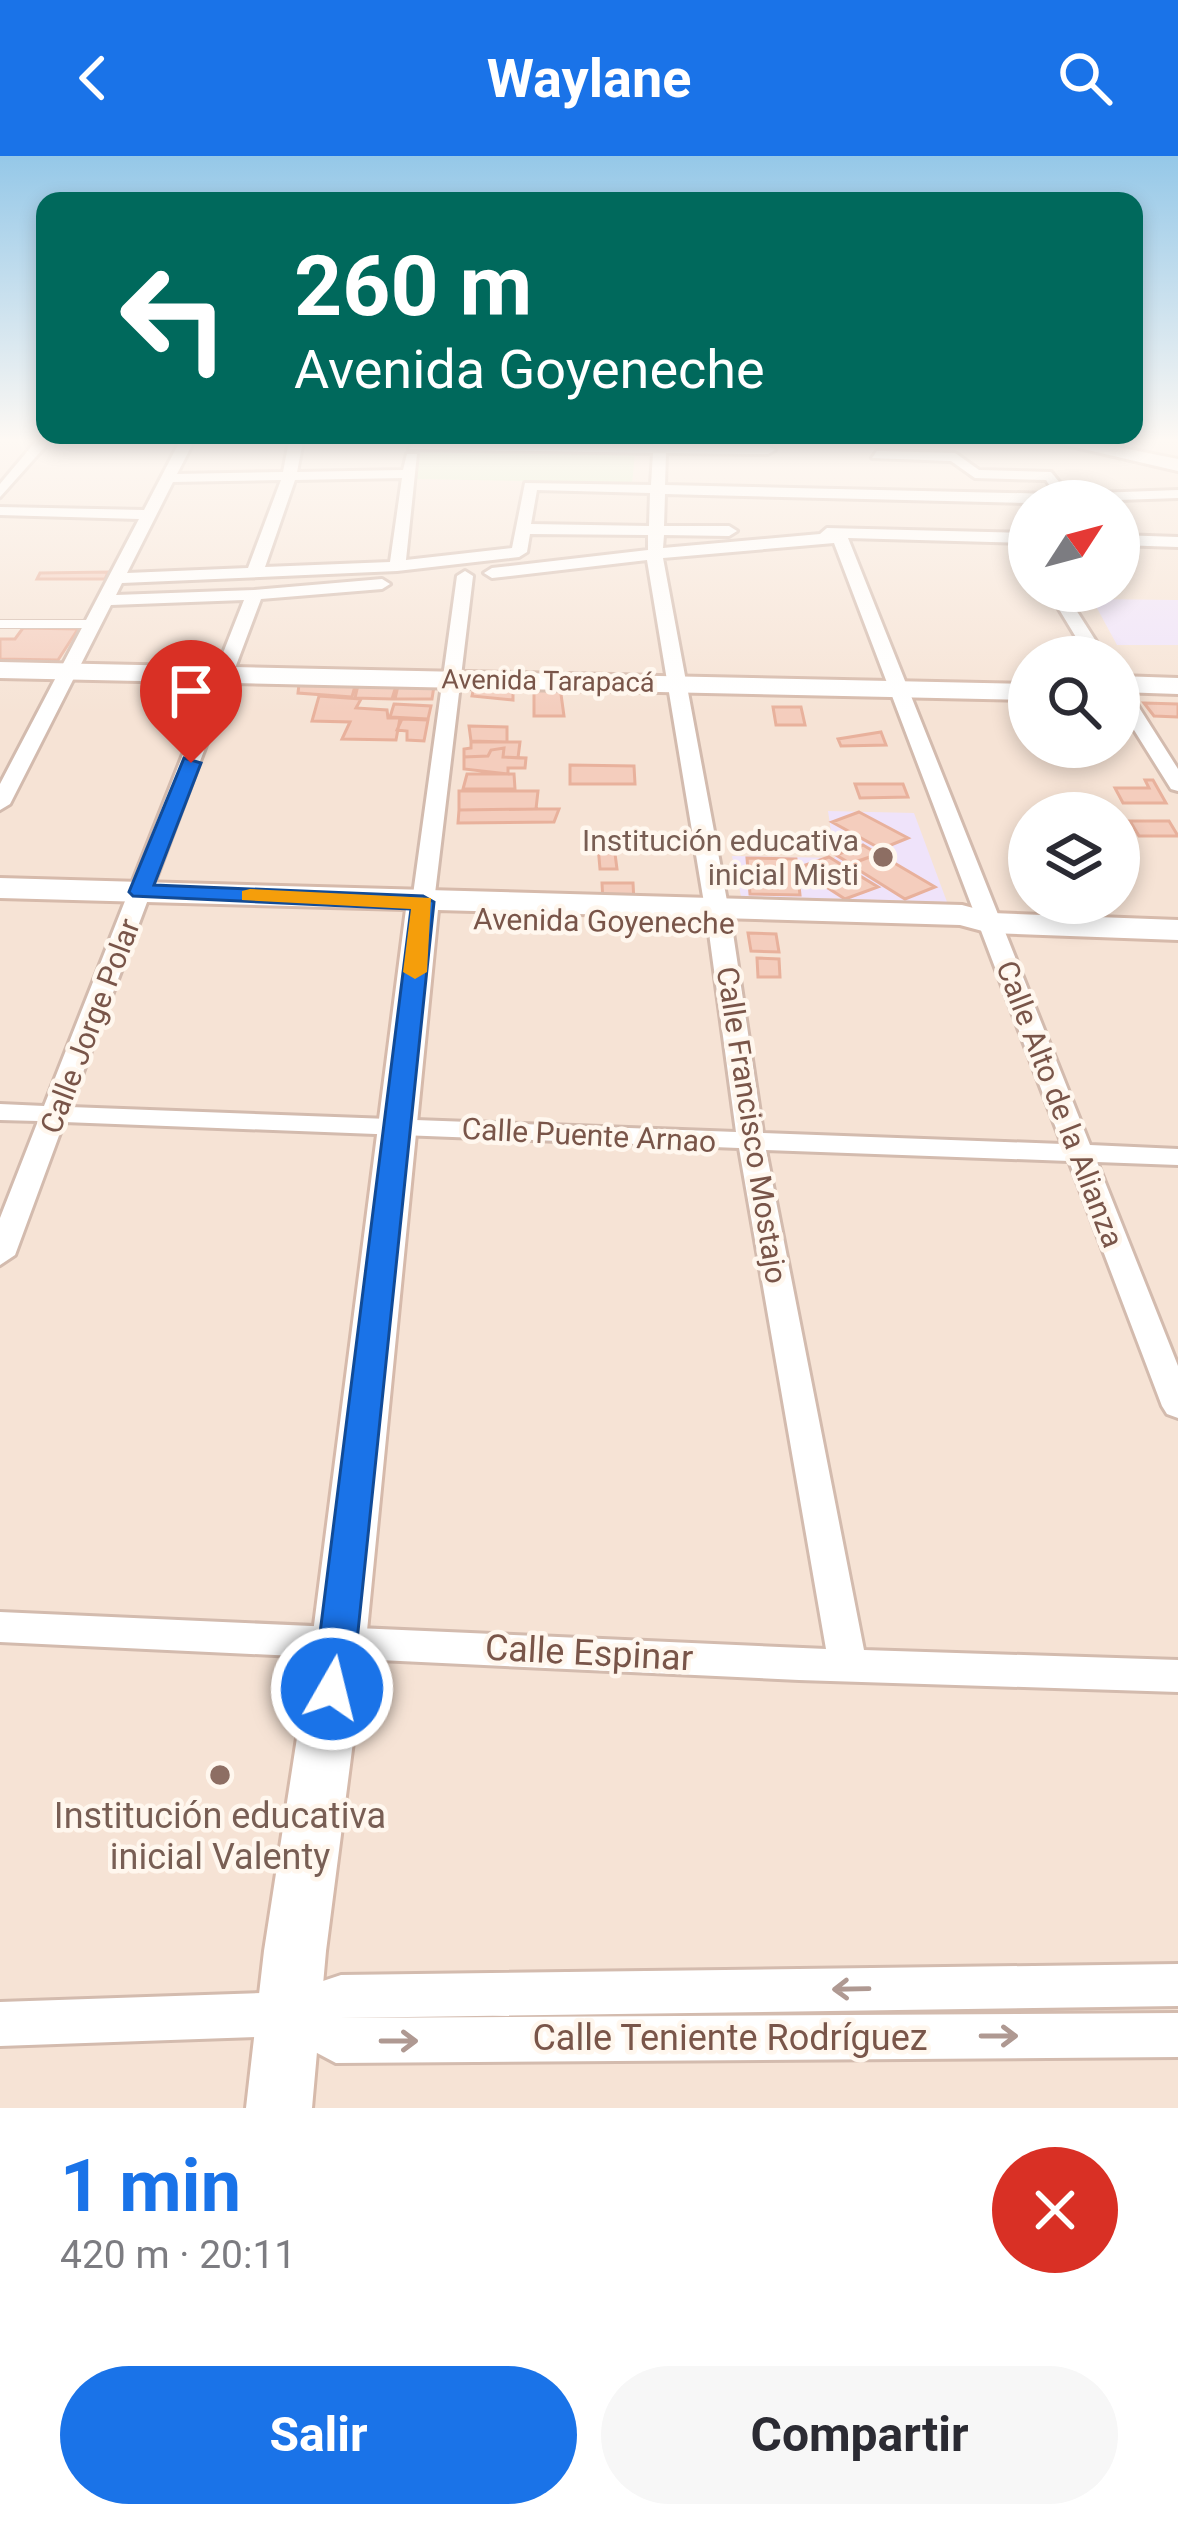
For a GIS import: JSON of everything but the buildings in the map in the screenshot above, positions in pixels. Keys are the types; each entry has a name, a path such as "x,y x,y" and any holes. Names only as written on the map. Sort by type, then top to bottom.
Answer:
{"street":[{"path":"0,804 140,532"},
{"name":"Calle Jorge Polar","path":"0,1255 227,670 271,532"},
{"path":"397,566 401,532"},
{"path":"105,600 519,552 522,532"},
{"path":"557,532 654,541 923,535 1008,540"},
{"name":"Calle Francisco Mostajo","path":"654,532 751,1142 848,1666"},
{"name":"Calle Alto de la Alianza","path":"839,536 1178,1406"},
{"path":"116,578 254,585 465,576 654,541"},
{"path":"1140,541 1178,542"},
{"path":"279,2108 465,576"},
{"name":"Avenida Tarapacá","path":"0,666 1008,682"},
{"name":"Avenida Tarapacá","path":"897,683 1008,691"},
{"path":"1140,689 1178,686"},
{"path":"1140,693 1178,696"},
{"path":"1140,723 1178,785"},
{"name":"Avenida Goyeneche","path":"0,888 138,900"},
{"name":"Avenida Goyeneche","path":"0,903 138,900 718,916 965,931 982,930 990,923 1178,930"},
{"name":"Calle Puente Arnao","path":"0,1112 1178,1157"},
{"name":"Calle Espinar","path":"0,1627 848,1666 1178,1676"},
{"name":"Calle Teniente Rodríguez","path":"0,2024 290,2014 340,1996 1178,1985"},
{"name":"Calle Teniente Rodríguez","path":"290,2014 336,2041 1178,2035"}],"lane":[{"path":"0,624 92,624"}],"shaded area":[{"path":"0,532 1008,532 1008,612 1140,612 1140,532 1178,532 1178,2108 0,2108"},
{"path":"1140,600 1178,600 1178,645 1140,645 1140,636 1112,636 1099,612 1140,612"},
{"name":"Institución educativa inicial Misti","path":"828,811 914,813 947,902 741,896 732,856 835,858"}],"slow traffic":[{"path":"250,896 423,902 415,972"}],"place":[{"name":"Institución educativa inicial Misti","path":"883,857"},
{"name":"Institución educativa inicial Valenty","path":"220,1775"}],"route":[{"path":"191,763 141,892 423,902 332,1689"}]}
